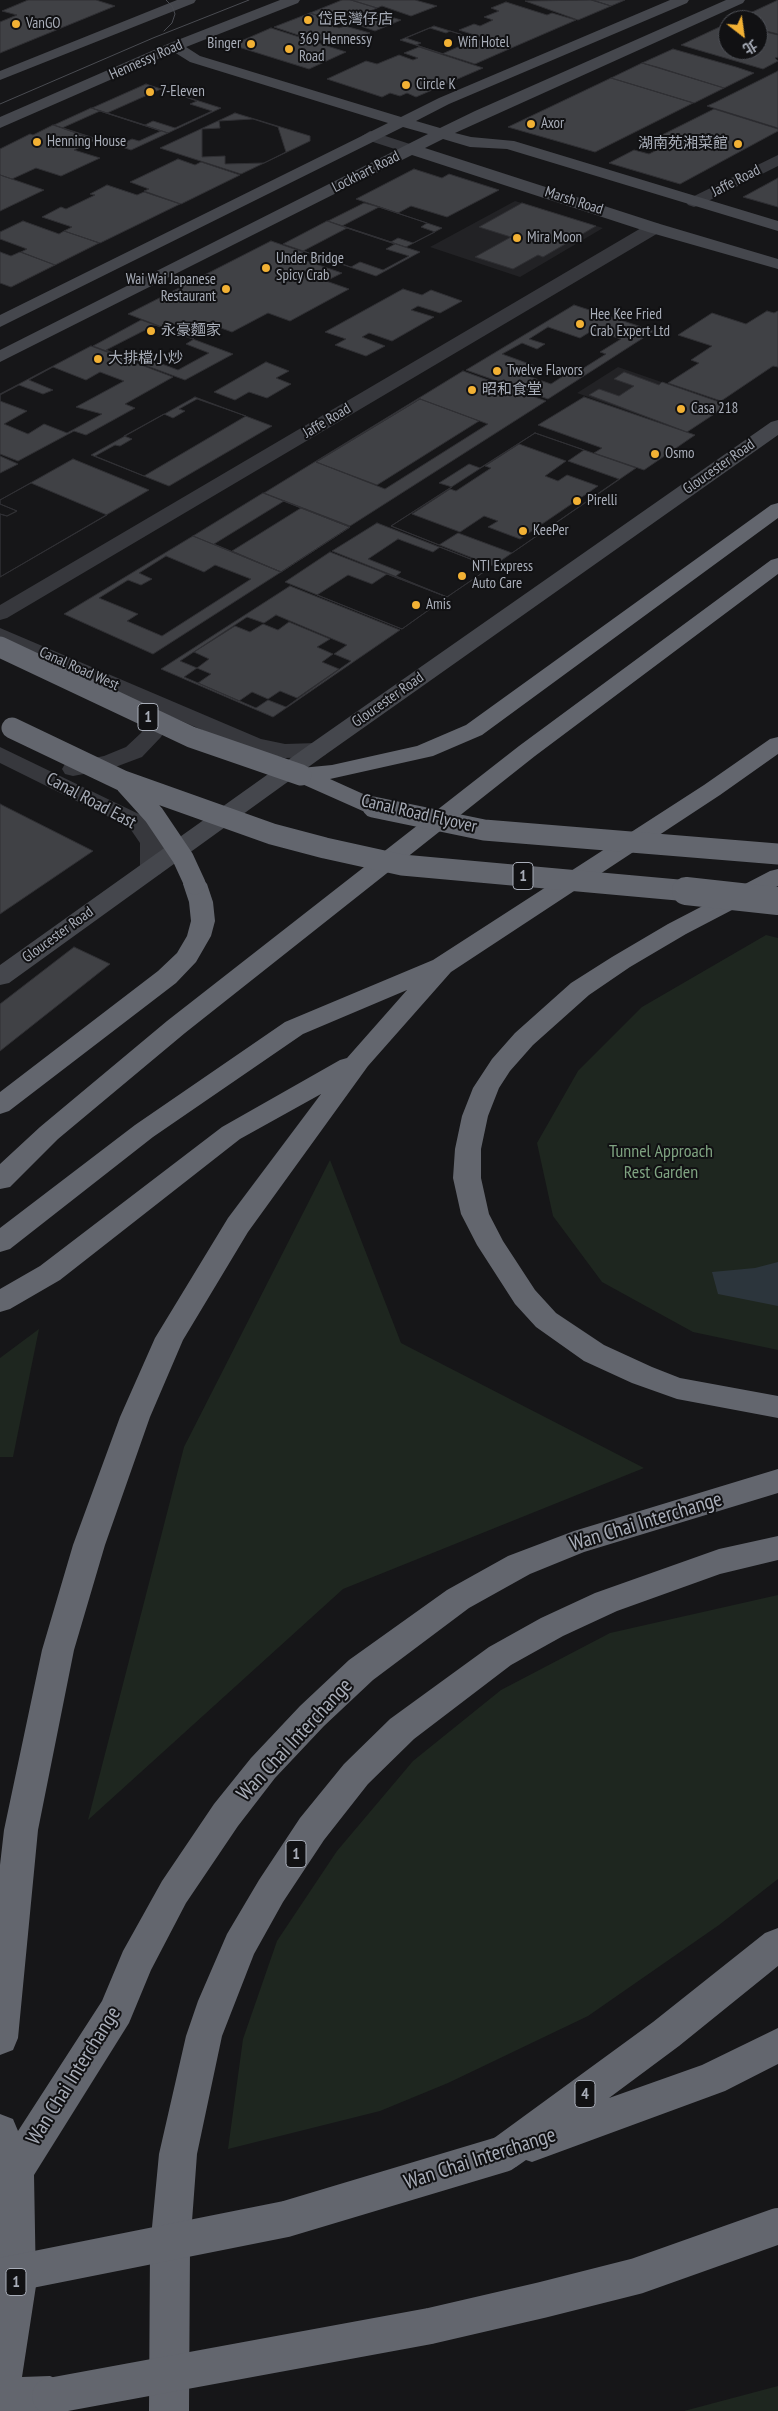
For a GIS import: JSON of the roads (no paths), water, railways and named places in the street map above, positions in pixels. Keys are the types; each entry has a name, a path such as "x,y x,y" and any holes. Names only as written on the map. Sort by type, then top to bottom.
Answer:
{"highway":[{"path":"301,775 332,772 425,751 474,730 778,509"},
{"path":"0,1180 49,1132 176,1027 527,751 778,564"},
{"name":"Canal Road Flyover","path":"0,647 191,737 301,775 373,807 484,830 778,854"},
{"name":"1","path":"0,723 123,781 272,834 402,865 724,894 778,901"},
{"path":"0,1242 144,1131 294,1028 442,966 712,790 778,744"},
{"path":"0,1105 167,977 187,957 198,936 203,921 201,902 183,858 154,815 123,781"},
{"path":"778,876 677,929 621,962 580,989 524,1039 501,1065 486,1088 475,1116 468,1149 467,1178 475,1214 491,1245 525,1297 546,1320 594,1353 642,1375 678,1388 778,1407"},
{"path":"0,2038 21,1830 58,1650 89,1545 135,1417 169,1338 212,1266 261,1193 359,1060 442,966"},
{"path":"0,1302 50,1273 231,1133 359,1060"},
{"name":"Wan Chai Interchange","path":"15,2172 46,2119 116,2011 136,1963 174,1892 205,1846 264,1768 312,1716 361,1670 409,1632 458,1599 520,1565 574,1543 635,1523 778,1481"},
{"name":"1","path":"169,2411 170,2248 178,2154 204,2036 216,2001 240,1945 271,1891 312,1829 356,1774 402,1730 451,1691 500,1656 552,1627 625,1595 719,1562 778,1548"},
{"name":"4","path":"504,2154 666,2034 778,1944"},
{"name":"Wan Chai Interchange","path":"0,2276 286,2219 504,2154 712,2079 778,2045"},
{"path":"0,2132 15,2172"},
{"name":"1","path":"0,2390 16,2286 15,2172"},
{"path":"0,2399 50,2396 430,2326 637,2276 778,2226"}],"street":[{"path":"148,0 161,11 176,46 195,21"},
{"path":"0,76 189,0"},
{"name":"Hennessy Road","path":"0,123 176,46 293,0"},
{"name":"Lockhart Road","path":"0,322 370,136 444,101 682,0"},
{"name":"Lockhart Road","path":"0,358 441,133 738,0"},
{"name":"Marsh Road","path":"176,46 195,58 470,142 508,144 778,226"},
{"name":"Marsh Road","path":"370,136 456,162 654,228 778,264"},
{"name":"Marsh Road","path":"470,142 484,153 502,159"},
{"name":"Jaffe Road","path":"694,202 778,160"},
{"name":"Jaffe Road","path":"0,614 654,228"},
{"name":"Gloucester Road","path":"0,977 317,750 778,426"},
{"name":"Canal Road West","path":"0,634 254,744 285,750 317,750"},
{"path":"32,770 78,769 110,762 134,752 150,737 159,721 158,704"},
{"name":"Canal Road East","path":"0,754 137,822 152,843 152,869"}],"tram line":[{"path":"164,31 172,23 175,14 172,6 166,0"},
{"path":"0,104 153,38 249,0"}],"place":[{"name":"岱民灣仔店","path":"308,20"},
{"name":"VanGO","path":"16,24"},
{"name":"Wifi Hotel","path":"448,43"},
{"name":"Binger","path":"251,44"},
{"name":"369 Hennessy Road","path":"289,49"},
{"name":"Circle K","path":"406,85"},
{"name":"7-Eleven","path":"150,92"},
{"name":"Axor","path":"531,124"},
{"name":"Henning House","path":"37,142"},
{"name":"湖南苑湘菜館","path":"738,144"},
{"name":"Mira Moon","path":"517,238"},
{"name":"Under Bridge Spicy Crab","path":"266,268"},
{"name":"Wai Wai Japanese Restaurant","path":"226,289"},
{"name":"Hee Kee Fried Crab Expert Ltd","path":"580,324"},
{"name":"永豪麵家","path":"151,331"},
{"name":"大排檔小炒","path":"98,359"},
{"name":"Twelve Flavors","path":"497,371"},
{"name":"昭和食堂","path":"472,390"},
{"name":"Casa 218","path":"681,409"},
{"name":"Osmo","path":"655,454"},
{"name":"Pirelli","path":"577,501"},
{"name":"KeePer","path":"523,531"},
{"name":"NTI Express Auto Care","path":"462,576"},
{"name":"Amis","path":"416,605"}],"park label":[{"name":"Tunnel Approach Rest Garden","path":"661,1162"}]}
